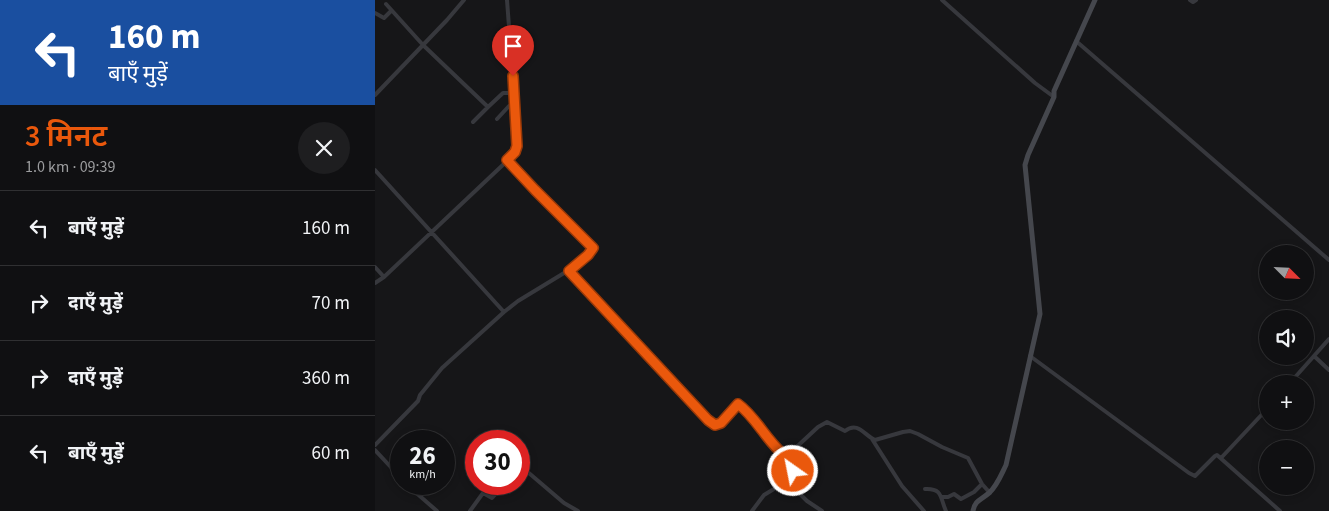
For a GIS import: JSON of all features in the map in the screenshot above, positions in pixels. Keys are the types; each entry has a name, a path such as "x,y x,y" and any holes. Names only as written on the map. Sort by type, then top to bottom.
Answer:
{"street":[{"path":"375,95 447,20 463,0"},
{"path":"375,283 384,277 515,152 517,146 507,0"},
{"path":"942,0 1053,97"},
{"path":"973,511 975,503 990,493 999,480 1008,458 1041,314 1025,165 1054,92 1095,0"},
{"path":"1189,0 1193,2 1196,0"},
{"path":"386,4 423,45 489,106"},
{"path":"375,13 384,18 391,11"},
{"path":"1076,42 1329,260"},
{"path":"473,122 503,93 514,93"},
{"path":"497,119 509,106 514,104"},
{"path":"375,445 419,401 420,395 442,368 503,312 569,270 588,255 593,248 507,160"},
{"path":"375,170 503,312"},
{"path":"375,267 384,277"},
{"path":"569,270 714,424 721,423 738,404 783,454 793,450 818,427 827,422 844,431 850,427 858,427 872,439 902,486 924,511"},
{"path":"1329,339 1314,356 1329,370"},
{"path":"1030,356 1194,476 1217,455 1280,511"},
{"path":"1297,375 1306,365"},
{"path":"1221,458 1259,418"},
{"path":"872,439 882,439 909,431 919,434 943,448 968,458 982,484 990,493"},
{"path":"375,450 390,466"},
{"path":"752,511 769,490 790,479 793,471 787,454"},
{"path":"530,474 564,503 578,511"},
{"path":"787,482 807,501 823,511"},
{"path":"942,497 954,494 960,499 974,492 982,484"},
{"path":"925,489 935,489 942,497 946,511"},
{"path":"419,495 437,511"},
{"path":"469,511 482,495"}],"route":[{"path":"513,76 517,146 515,152 507,160 593,248 588,255 569,271 670,377 708,420 718,425 738,404 775,446 783,454 787,454 793,471"}]}
